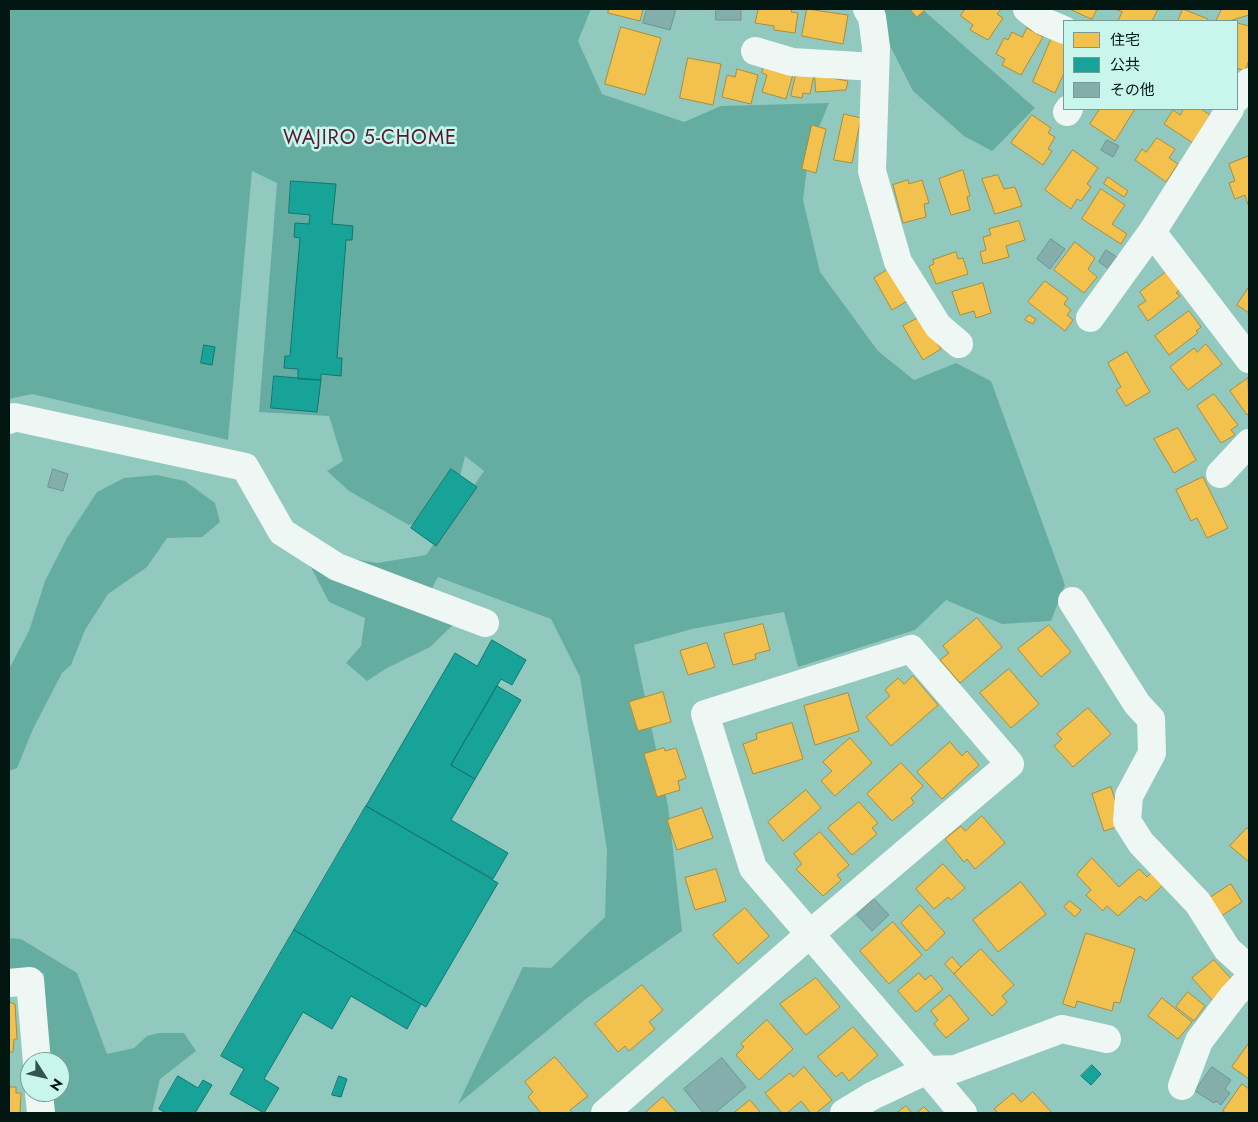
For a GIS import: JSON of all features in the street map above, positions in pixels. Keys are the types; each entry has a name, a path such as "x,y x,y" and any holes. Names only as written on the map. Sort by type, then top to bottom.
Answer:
{"street":[{"path":"867,9 872,17 876,47 872,171 898,262 938,326 958,344"},
{"path":"1027,9 1043,20 1063,30"},
{"path":"755,52 792,62 875,67"},
{"path":"1238,97 1249,82"},
{"path":"1090,318 1152,232 1229,110"},
{"path":"1152,232 1249,360"},
{"path":"9,420 14,417 245,466 282,532 337,567 485,623"},
{"path":"1220,474 1249,443"},
{"path":"1072,601 1137,704 1151,719 1152,753 1128,796 1126,821 1141,843 1198,903 1227,949 1249,969"},
{"path":"605,1113 810,934 1010,764 911,649 705,714 753,868 810,934 927,1070 962,1113"},
{"path":"1182,1086 1199,1041 1233,996 1249,979"},
{"path":"9,983 30,982 36,1052"},
{"path":"844,1113 872,1096 927,1070 956,1069 1062,1029 1107,1039"}],"green space":[{"path":"9,9 591,9 578,41 602,94 684,122 721,106 829,103 809,151 803,200 820,272 878,351 914,380 956,363 991,381 1065,585 1051,621 1002,624 946,600 915,630 798,667 784,612 692,629 634,645 668,806 682,931 587,998 458,1104 523,967 551,968 605,917 607,850 580,677 551,619 438,577 430,592 453,625 430,647 387,668 367,681 346,663 361,646 365,618 329,602 302,550 377,563 426,555 484,471 465,456 451,514 409,525 349,491 327,471 343,461 329,416 259,412 277,183 252,171 228,440 32,394 9,399"},
{"path":"881,9 922,9 1035,108 992,151 964,136 913,91 886,38"},
{"path":"157,475 185,481 215,503 220,522 202,537 167,538 147,567 108,594 85,630 71,665 62,673 33,729 17,768 9,771 9,669 29,631 45,581 67,538 97,492 124,478"},
{"path":"9,938 21,939 77,973 107,1054 134,1048 147,1036 159,1033 184,1033 196,1051 160,1079 152,1113 51,1113 50,1102 70,1102 70,1052 48,1052 44,973 9,972"}],"building: 住宅":[{"path":"609,9 643,9 640,21 608,13"},
{"path":"752,9 792,9 791,12 798,13 795,33 774,30 774,26 755,23 758,10"},
{"path":"807,9 848,15 843,44 802,36"},
{"path":"910,9 926,9 917,17"},
{"path":"965,9 1001,9 997,14 1003,18 988,40 970,30 973,25 961,16"},
{"path":"1070,9 1097,9 1092,19"},
{"path":"1115,9 1158,9 1152,20 1118,20 1122,12"},
{"path":"1183,9 1208,19 1208,20 1178,20"},
{"path":"1222,9 1249,9 1249,15 1232,20 1216,20"},
{"path":"1238,23 1249,26 1249,60 1245,71 1238,68"},
{"path":"621,27 661,38 645,95 605,84"},
{"path":"1027,28 1043,37 1021,75 1002,65 1005,59 996,54 1004,38 1008,40 1012,32 1022,37"},
{"path":"1053,35 1063,40 1063,75 1055,93 1033,82"},
{"path":"688,58 721,64 713,105 680,98"},
{"path":"764,66 793,74 786,99 762,92 767,75 762,73"},
{"path":"737,69 758,75 751,104 722,97 727,75 735,77"},
{"path":"797,71 814,75 810,94 803,93 802,98 791,96"},
{"path":"815,75 848,81 846,90 816,92"},
{"path":"1099,110 1134,110 1115,141 1090,124"},
{"path":"1173,110 1180,115 1183,110 1202,110 1210,115 1196,145 1164,124"},
{"path":"844,114 861,118 852,163 834,160"},
{"path":"1032,115 1051,128 1048,133 1055,137 1048,149 1052,151 1043,165 1011,143"},
{"path":"812,125 826,129 816,173 802,169"},
{"path":"1157,138 1175,149 1169,158 1178,164 1166,182 1135,160 1142,149 1146,152"},
{"path":"1073,150 1098,168 1087,184 1091,187 1081,201 1077,199 1071,209 1045,190"},
{"path":"1249,156 1248,205 1245,195 1235,199 1229,183 1235,181 1229,164"},
{"path":"963,170 970,196 967,197 970,210 951,215 939,179"},
{"path":"998,175 1004,189 1015,187 1022,206 995,214 982,179"},
{"path":"1108,177 1128,191 1124,197 1104,184"},
{"path":"908,180 909,184 922,180 929,203 924,204 926,217 903,223 893,185"},
{"path":"1101,189 1125,205 1112,224 1127,234 1121,244 1082,219"},
{"path":"1019,221 1025,240 1006,246 1009,257 983,264 980,252 986,250 983,237 991,235 989,229"},
{"path":"1075,242 1095,258 1088,269 1097,277 1084,293 1054,270"},
{"path":"956,252 958,259 963,258 968,274 936,284 929,266 934,264 933,260"},
{"path":"889,269 909,300 892,310 874,278"},
{"path":"1170,269 1183,287 1176,293 1180,296 1148,321 1138,306 1146,301 1140,292"},
{"path":"1045,281 1068,298 1064,304 1071,310 1067,315 1073,320 1065,331 1028,302"},
{"path":"983,283 991,313 976,318 974,311 960,315 952,292"},
{"path":"1249,287 1249,313 1237,305"},
{"path":"1189,311 1201,327 1196,331 1198,333 1169,355 1155,336"},
{"path":"1029,315 1036,319 1033,324 1025,320"},
{"path":"920,317 941,349 923,360 903,326"},
{"path":"1206,344 1222,364 1188,390 1170,367 1194,348 1197,352"},
{"path":"1127,352 1150,392 1126,406 1116,390 1121,387 1108,363"},
{"path":"1248,378 1249,413 1247,415 1230,391"},
{"path":"1214,394 1238,425 1231,430 1235,435 1221,443 1197,406"},
{"path":"1178,428 1196,460 1174,473 1154,439"},
{"path":"1203,477 1228,528 1207,538 1197,518 1191,521 1176,490"},
{"path":"977,618 1002,647 960,683 940,660 949,653 943,646"},
{"path":"763,624 770,650 755,654 756,659 733,665 724,634"},
{"path":"1049,625 1071,652 1041,677 1018,649"},
{"path":"707,643 715,667 688,675 680,651"},
{"path":"1009,669 1039,704 1011,728 980,693"},
{"path":"913,676 938,705 891,746 866,717 890,696 885,690 898,678 904,684"},
{"path":"663,692 671,722 638,731 629,702"},
{"path":"848,693 859,731 815,745 804,706"},
{"path":"1088,708 1111,734 1073,767 1054,746 1062,739 1057,734"},
{"path":"792,723 803,759 753,774 743,744 757,739 756,734"},
{"path":"850,738 872,763 835,796 821,781 832,771 823,762"},
{"path":"950,742 962,756 967,751 979,765 942,799 917,772"},
{"path":"664,748 665,751 676,748 686,778 678,781 680,790 657,797 644,754"},
{"path":"901,763 923,786 911,798 914,803 892,821 867,794"},
{"path":"1111,787 1123,825 1104,831 1092,794"},
{"path":"806,790 821,808 783,841 768,822"},
{"path":"859,802 878,823 872,828 877,834 852,855 828,828"},
{"path":"702,808 713,838 677,850 667,820"},
{"path":"982,816 1005,843 975,869 967,859 964,862 945,839 961,826 965,831"},
{"path":"1247,828 1249,830 1249,862 1230,846"},
{"path":"820,832 849,865 837,875 841,880 823,896 796,869 802,864 794,854"},
{"path":"1092,858 1119,887 1139,869 1147,877 1152,872 1163,885 1146,901 1140,896 1118,916 1107,906 1103,911 1086,895 1091,890 1077,875"},
{"path":"943,864 965,888 951,900 948,897 934,909 916,889"},
{"path":"716,869 726,901 695,910 685,878"},
{"path":"1021,882 1046,914 998,952 973,920"},
{"path":"1231,884 1242,902 1220,917 1208,899"},
{"path":"1070,901 1081,910 1075,917 1064,907"},
{"path":"920,905 945,933 926,951 901,923"},
{"path":"745,908 769,936 738,964 713,935"},
{"path":"893,922 922,955 889,984 860,951"},
{"path":"1086,933 1135,949 1120,1003 1114,1002 1112,1011 1077,1001 1075,1008 1063,1004"},
{"path":"981,949 1014,985 1002,996 1007,1002 992,1016 954,974"},
{"path":"952,957 961,967 954,974 945,964"},
{"path":"1214,960 1234,982 1213,1001 1192,978"},
{"path":"919,973 925,980 931,975 943,989 916,1012 898,991"},
{"path":"816,978 840,1007 806,1035 780,1004"},
{"path":"642,985 663,1010 649,1022 655,1029 629,1051 625,1046 618,1052 595,1024"},
{"path":"1188,992 1205,1006 1194,1021 1176,1007"},
{"path":"950,995 969,1019 946,1038 934,1024 938,1020 931,1011"},
{"path":"1162,998 1192,1022 1178,1039 1148,1016"},
{"path":"9,1002 15,1004 17,1039 14,1039 13,1052 9,1052"},
{"path":"767,1020 793,1049 759,1080 736,1055 744,1047 741,1044"},
{"path":"853,1027 878,1055 849,1081 842,1072 836,1077 818,1057"},
{"path":"1249,1043 1249,1079 1232,1067"},
{"path":"555,1057 588,1096 570,1110 572,1113 541,1113 528,1097 533,1092 525,1082"},
{"path":"804,1067 832,1100 816,1113 811,1113 801,1101 787,1113 782,1113 765,1093 790,1073 793,1077"},
{"path":"1242,1084 1249,1089 1249,1113 1226,1113 1223,1111"},
{"path":"9,1087 16,1087 16,1093 20,1093 20,1113 9,1113"},
{"path":"1033,1092 1052,1113 998,1113 994,1109 1013,1093 1021,1102"},
{"path":"663,1097 677,1113 645,1113"},
{"path":"750,1100 761,1113 734,1113"},
{"path":"906,1106 912,1113 897,1113"},
{"path":"924,1107 930,1113 917,1113"}],"building: 公共":[{"path":"291,181 336,184 332,224 353,226 352,240 346,240 337,358 342,358 341,376 321,374 321,380 298,379 298,369 284,368 285,356 290,356 300,238 294,237 295,223 309,224 310,215 289,213"},
{"path":"204,345 215,347 212,365 201,363"},
{"path":"274,376 321,380 317,412 271,408"},
{"path":"451,469 477,487 436,546 411,528"},
{"path":"492,640 526,660 512,685 501,679 451,765 475,779 451,820 508,853 493,879 366,806 455,653 477,666"},
{"path":"497,686 521,700 475,779 451,765"},
{"path":"366,806 498,883 426,1007 294,930"},
{"path":"294,930 421,1004 407,1029 351,996 332,1029 303,1012 264,1079 279,1088 264,1113 230,1094 244,1069 221,1056"},
{"path":"1092,1065 1101,1074 1091,1085 1081,1076"},
{"path":"178,1076 198,1088 203,1080 212,1085 195,1113 166,1113 159,1109"},
{"path":"339,1076 347,1079 341,1097 332,1095"}],"building: その他":[{"path":"647,9 676,9 670,30 643,23"},
{"path":"716,9 741,9 741,20 716,20"},
{"path":"1107,140 1119,146 1113,157 1101,150"},
{"path":"1051,239 1065,249 1050,269 1037,259"},
{"path":"1106,250 1117,257 1109,269 1099,262"},
{"path":"53,469 68,474 63,491 48,487"},
{"path":"874,899 889,915 872,931 857,915"},
{"path":"722,1058 746,1087 715,1113 703,1113 684,1089"},
{"path":"1212,1067 1231,1080 1225,1089 1230,1093 1221,1105 1216,1101 1214,1103 1195,1091"}],"district":[{"name":"WAJIRO 5-CHOME","path":"370,139"}]}
